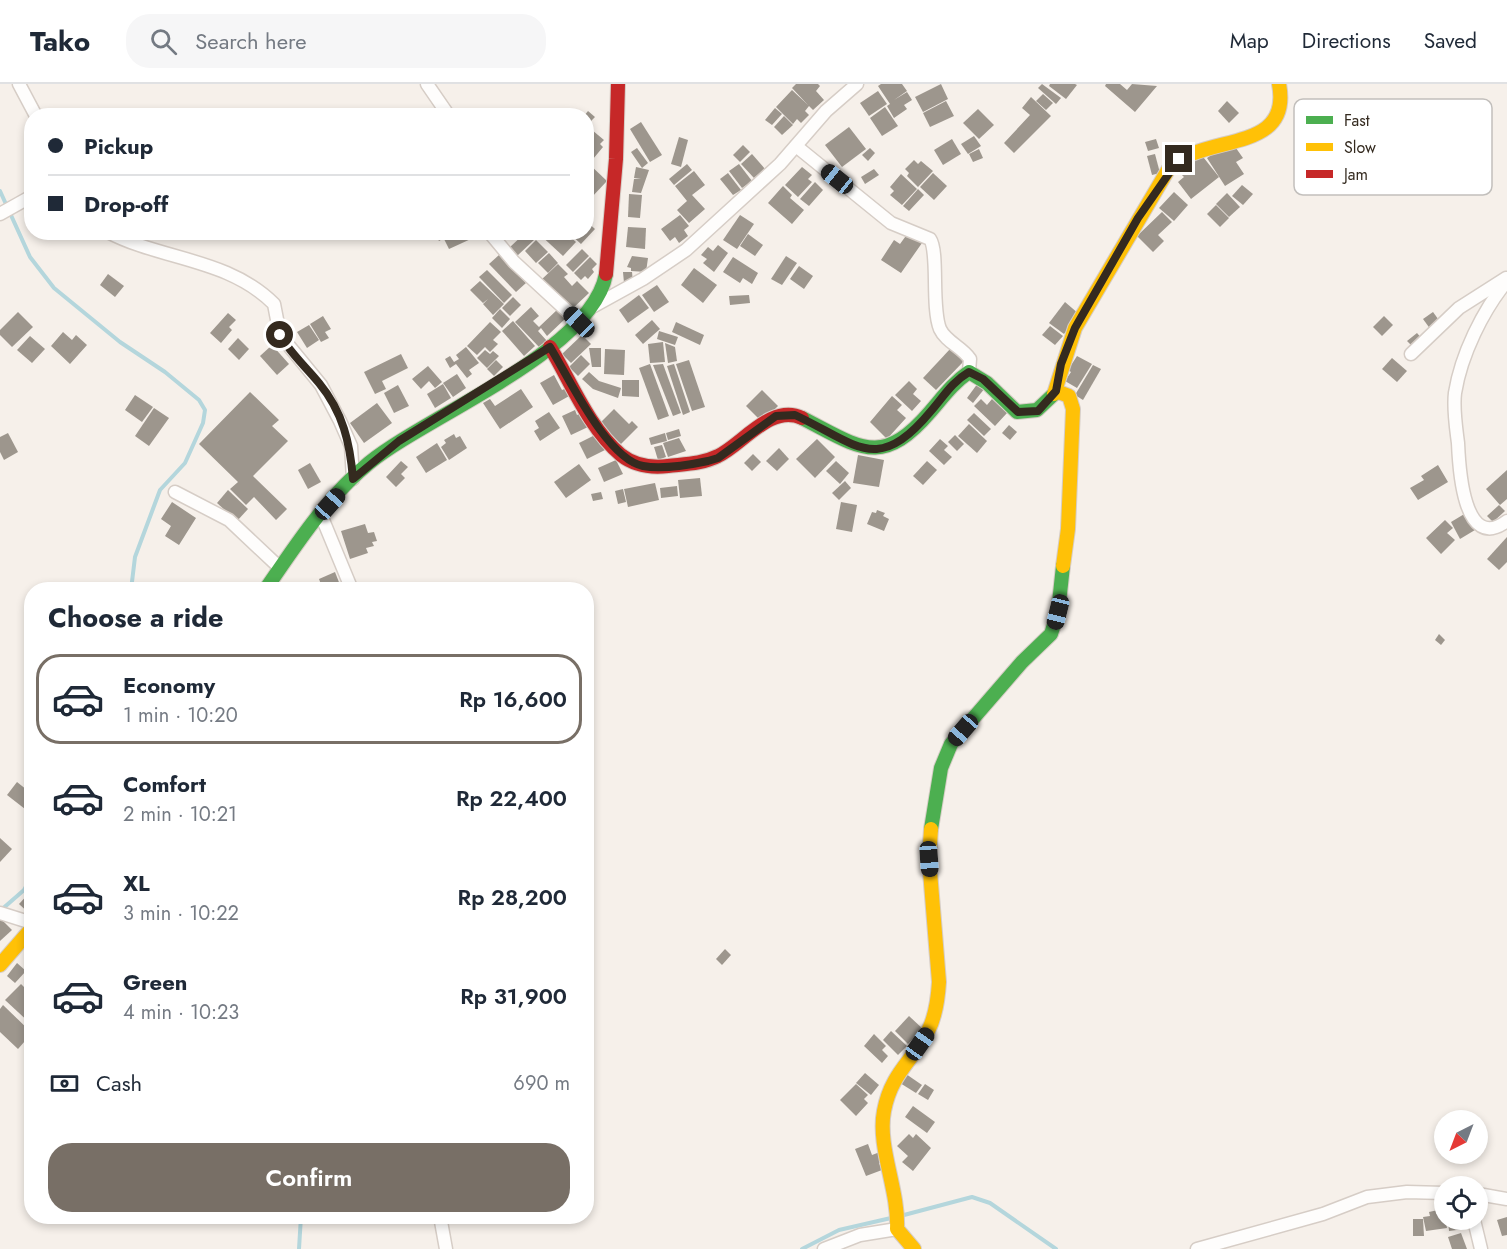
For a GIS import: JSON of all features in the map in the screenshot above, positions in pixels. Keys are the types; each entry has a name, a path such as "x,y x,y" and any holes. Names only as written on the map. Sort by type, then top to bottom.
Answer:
{"street":[{"path":"19,84 32,108"},
{"path":"426,84 443,108"},
{"path":"594,306 606,279 615,179 618,84"},
{"path":"270,582 321,515 353,479 399,441 550,347 594,306 643,279 686,250 796,146 826,111 857,84"},
{"path":"969,372 983,379 1014,410 1022,413 1038,411 1056,391 1072,334 1138,218 1173,165 1202,147 1252,137 1263,132 1277,113 1281,92 1279,84"},
{"path":"796,146 891,223 930,239 934,244 933,273 940,328 944,336 970,359 969,372"},
{"path":"0,214 24,200"},
{"path":"133,240 185,257 231,276 250,285 274,304 280,335 321,385 340,421 351,447 353,479"},
{"path":"496,240 514,261 579,322"},
{"path":"1411,354 1459,308 1507,279"},
{"path":"1507,279 1484,313 1461,374 1455,406 1458,471 1465,503 1479,522 1487,527 1495,528 1507,521"},
{"path":"550,347 607,441 626,459 644,466 708,461 718,458 776,416 783,414 795,415 858,447 895,446 915,431 953,382 969,372"},
{"path":"914,1249 897,1229 898,1210 883,1128 884,1111 894,1078 928,1031 938,1000 939,982 929,859 932,816 941,768 951,744 1022,662 1045,642 1055,624 1068,530 1073,409 1069,396 1056,391"},
{"path":"175,492 229,520 280,568"},
{"path":"321,515 349,582"},
{"path":"0,912 24,920"},
{"path":"0,965 24,937"},
{"path":"1197,1249 1323,1214 1367,1197 1407,1192 1434,1192"},
{"path":"1488,1196 1507,1199"},
{"path":"442,1224 447,1249"},
{"path":"824,1249 860,1235 897,1229"},
{"path":"1476,1230 1481,1249"}],"building":[{"path":"796,84 818,84 820,86 816,91 824,100 813,110 809,106 805,111 809,115 801,123 797,119 793,124 776,107 792,90 808,105 792,88"},
{"path":"902,84 907,91 894,100 907,92 912,100 904,105 907,109 894,118 887,106 890,104 878,86"},
{"path":"941,84 948,99 923,112 915,97"},
{"path":"1042,84 1061,98 1056,104 1038,88"},
{"path":"1050,84 1077,85 1066,99 1049,86"},
{"path":"1106,84 1120,84 1127,90 1132,84 1157,86 1135,112 1105,86"},
{"path":"878,91 887,104 869,116 860,103"},
{"path":"1043,94 1053,103 1046,110 1036,101"},
{"path":"1031,97 1051,116 1014,153 1004,143 1030,115 1022,108"},
{"path":"946,101 954,116 930,127 923,113"},
{"path":"1227,101 1239,113 1229,123 1218,111"},
{"path":"885,107 898,126 882,136 870,118"},
{"path":"775,108 782,114 772,125 765,120"},
{"path":"978,109 994,125 979,139 963,123"},
{"path":"784,116 793,125 782,135 774,127"},
{"path":"641,122 662,155 650,162 630,129"},
{"path":"849,127 866,149 842,167 825,145"},
{"path":"594,132 604,140 600,144 603,147 594,158"},
{"path":"974,136 981,146 968,154 961,144"},
{"path":"679,137 688,140 681,167 671,164"},
{"path":"952,139 961,154 943,165 934,150"},
{"path":"1156,139 1159,148 1148,151 1145,142"},
{"path":"1231,141 1243,158 1236,162 1244,174 1225,186 1207,158"},
{"path":"743,145 750,152 740,162 733,155"},
{"path":"637,148 648,163 642,168 631,152"},
{"path":"870,148 875,153 868,161 862,155"},
{"path":"979,149 983,158 973,162 969,154"},
{"path":"1200,153 1219,177 1191,199 1178,182 1184,177 1178,171"},
{"path":"752,154 765,169 754,178 741,164"},
{"path":"1155,154 1160,173 1152,175 1147,156"},
{"path":"914,160 918,164 921,161 933,171 918,187 907,176 909,173 905,169"},
{"path":"687,164 692,170 674,185 669,179"},
{"path":"739,164 752,181 742,188 729,171"},
{"path":"636,167 649,170 641,193 632,192 634,179 641,179 634,178"},
{"path":"802,167 812,175 808,179 812,182 798,197 785,185"},
{"path":"594,169 607,181 594,195"},
{"path":"874,169 879,175 865,184 861,177"},
{"path":"694,171 705,185 692,195 705,209 689,223 677,210 687,201 675,186"},
{"path":"728,173 741,190 733,195 720,179"},
{"path":"933,173 947,186 934,200 920,187"},
{"path":"901,174 917,189 902,205 890,195 894,191 890,187"},
{"path":"815,182 823,190 809,206 800,199"},
{"path":"1242,185 1253,194 1243,205 1232,196"},
{"path":"783,186 792,195 790,198 804,210 792,224 768,203"},
{"path":"918,189 924,195 909,211 903,206"},
{"path":"1174,192 1188,205 1174,221 1159,208"},
{"path":"1227,193 1240,207 1229,217 1216,204"},
{"path":"629,194 642,195 640,218 628,217"},
{"path":"1216,205 1229,218 1220,227 1207,214"},
{"path":"1162,212 1172,222 1158,235 1164,241 1153,252 1137,236"},
{"path":"680,215 689,226 684,230 688,236 679,243 675,237 670,241 661,229"},
{"path":"740,215 754,224 737,249 723,240"},
{"path":"628,227 646,228 645,249 626,247"},
{"path":"908,233 922,243 901,273 881,260 894,240 900,244"},
{"path":"748,234 763,245 755,256 740,246"},
{"path":"444,240 469,240 449,249"},
{"path":"518,240 534,240 517,256 509,248"},
{"path":"536,240 548,252 536,263 525,251"},
{"path":"546,240 574,240 576,242 563,256"},
{"path":"718,245 728,253 714,272 703,263 707,259 701,255 708,247 713,251"},
{"path":"582,249 589,256 573,272 566,265"},
{"path":"549,253 558,263 548,273 538,263"},
{"path":"499,255 526,283 516,292 489,264"},
{"path":"632,256 648,258 646,272 631,271 631,268 627,267"},
{"path":"786,256 797,263 782,285 771,279"},
{"path":"590,257 597,264 592,269 594,272 588,279 585,276 581,280 574,273"},
{"path":"733,257 758,273 752,284 743,278 740,283 723,272"},
{"path":"558,264 568,274 564,277 572,286 577,281 589,293 571,310 540,281"},
{"path":"799,266 813,276 804,289 790,279"},
{"path":"694,268 717,285 703,303 681,285"},
{"path":"487,270 512,295 504,303 479,277"},
{"path":"623,272 632,272 633,282 624,283"},
{"path":"108,274 124,286 115,297 100,285"},
{"path":"480,281 504,304 493,315 483,304 488,299 483,303 470,290"},
{"path":"657,285 669,302 654,312 642,295"},
{"path":"639,295 649,308 628,323 619,310"},
{"path":"749,295 750,303 730,305 729,296"},
{"path":"513,297 521,305 510,316 502,308"},
{"path":"1065,302 1079,314 1064,334 1049,323"},
{"path":"531,307 539,316 533,321 539,327 558,309 566,318 547,336 541,328 538,331 547,341 539,347 515,322"},
{"path":"500,309 510,319 502,328 492,318"},
{"path":"18,312 33,327 12,347 0,335 0,330"},
{"path":"1433,312 1441,323 1431,330 1423,319"},
{"path":"228,313 236,320 229,327 232,330 221,343 210,333"},
{"path":"323,316 331,329 325,332 329,338 321,342 310,324"},
{"path":"1384,316 1393,325 1382,336 1373,327"},
{"path":"652,320 660,329 643,344 635,335"},
{"path":"513,321 535,346 524,356 502,331"},
{"path":"490,322 501,332 493,340 498,344 490,352 485,347 477,355 467,346"},
{"path":"676,322 704,335 700,345 672,332"},
{"path":"309,325 319,340 307,348 297,332"},
{"path":"1050,326 1063,336 1055,345 1042,335"},
{"path":"659,331 678,337 675,345 657,339"},
{"path":"63,332 72,340 76,335 87,345 70,364 51,346"},
{"path":"1417,333 1422,339 1413,347 1407,341"},
{"path":"582,335 591,344 571,363 562,354"},
{"path":"30,336 45,349 32,363 17,350"},
{"path":"238,338 249,349 239,360 228,349"},
{"path":"663,342 665,362 650,363 648,344"},
{"path":"665,343 675,347 677,361 668,363"},
{"path":"272,345 289,364 277,375 260,356"},
{"path":"466,347 479,363 469,370 472,374 467,378 456,364 450,368 445,359 450,356 454,362 459,359 456,355"},
{"path":"589,348 601,348 601,367 592,367"},
{"path":"951,348 964,361 936,390 923,378"},
{"path":"605,349 625,350 624,375 604,374"},
{"path":"485,350 490,354 493,351 499,356 487,368 477,358"},
{"path":"401,354 408,368 382,381 386,389 375,394 364,372"},
{"path":"581,355 590,364 578,376 569,367"},
{"path":"1077,356 1092,364 1077,388 1065,381 1071,372 1068,370"},
{"path":"1392,358 1407,371 1397,382 1382,369"},
{"path":"496,360 503,367 494,376 487,369"},
{"path":"689,360 705,407 692,411 676,364"},
{"path":"650,364 669,416 658,420 639,368"},
{"path":"663,364 681,413 673,416 653,365"},
{"path":"674,364 690,412 683,415 667,366"},
{"path":"1093,365 1101,369 1083,400 1075,395"},
{"path":"428,366 442,382 435,388 429,381 421,389 412,379"},
{"path":"589,372 599,381 621,388 618,398 593,389 582,379"},
{"path":"457,374 466,388 453,397 443,383"},
{"path":"554,375 562,390 567,388 571,395 553,405 540,383"},
{"path":"622,380 639,380 639,397 622,396"},
{"path":"909,381 917,389 913,394 921,401 912,411 895,395"},
{"path":"978,383 985,388 973,403 967,398"},
{"path":"443,384 451,398 435,408 427,394"},
{"path":"398,385 409,406 394,413 384,393"},
{"path":"521,389 533,407 500,429 483,403 490,399 495,406"},
{"path":"762,390 778,406 762,422 746,406"},
{"path":"250,392 279,420 272,426 288,441 253,476 287,509 276,520 254,497 246,505 230,489 238,482 199,444"},
{"path":"135,395 153,407 142,422 125,410"},
{"path":"892,396 902,405 897,410 906,418 887,439 870,422"},
{"path":"981,399 987,405 992,399 1007,413 995,426 974,406"},
{"path":"377,403 392,423 364,443 350,423"},
{"path":"154,408 169,418 149,446 135,436"},
{"path":"614,409 629,424 632,421 638,427 621,444 599,424"},
{"path":"575,410 577,415 581,413 588,427 571,435 562,416"},
{"path":"549,412 560,428 540,441 534,431 539,428 535,421"},
{"path":"974,413 991,429 984,436 967,420"},
{"path":"969,424 987,441 977,453 958,436"},
{"path":"1009,425 1017,432 1010,440 1002,433"},
{"path":"679,429 681,436 668,440 666,433"},
{"path":"8,433 18,452 4,460 0,452 0,437"},
{"path":"665,433 667,441 651,445 649,438"},
{"path":"454,434 456,438 460,436 467,448 449,460 441,447 446,443 444,440"},
{"path":"597,434 605,450 587,459 579,443"},
{"path":"955,435 964,444 957,451 948,442"},
{"path":"679,438 686,451 668,457 663,443"},
{"path":"817,439 835,457 815,478 796,459"},
{"path":"940,439 948,446 944,450 952,457 944,465 929,451"},
{"path":"437,443 447,460 426,473 416,457"},
{"path":"662,445 666,457 658,460 654,447"},
{"path":"779,448 789,459 777,471 766,461"},
{"path":"753,454 761,462 752,471 744,463"},
{"path":"858,455 884,460 879,487 853,483"},
{"path":"616,460 623,474 604,482 598,468"},
{"path":"401,461 408,467 401,474 405,478 396,487 386,477"},
{"path":"836,461 849,473 840,484 826,471"},
{"path":"927,461 937,470 923,485 913,476"},
{"path":"310,463 321,482 308,489 298,470"},
{"path":"579,464 591,480 566,498 554,482"},
{"path":"1438,465 1448,482 1418,500 1410,488 1424,480 1421,476"},
{"path":"1507,470 1507,499 1500,505 1486,489"},
{"path":"700,478 702,496 680,498 678,480"},
{"path":"845,481 851,488 839,500 832,493"},
{"path":"655,483 659,500 628,507 624,489"},
{"path":"677,486 678,496 661,498 660,488"},
{"path":"623,489 626,502 618,504 615,491"},
{"path":"228,490 248,509 237,521 217,503"},
{"path":"601,492 603,499 593,501 591,494"},
{"path":"172,502 196,518 179,545 165,536 171,526 161,519"},
{"path":"841,502 857,505 852,532 836,529"},
{"path":"1499,505 1505,511 1493,522 1487,516"},
{"path":"877,510 885,513 883,516 889,519 884,531 867,524 872,512 876,513"},
{"path":"1466,513 1475,530 1460,539 1451,522"},
{"path":"1445,520 1453,528 1447,533 1455,540 1441,554 1426,538"},
{"path":"365,524 368,533 374,532 377,541 372,542 374,546 366,548 368,553 350,559 341,531"},
{"path":"1507,537 1507,562 1499,570 1487,559"},
{"path":"335,572 339,582 320,582 319,579"},
{"path":"1439,634 1445,640 1441,645 1435,640"},
{"path":"17,782 24,788 24,808 7,795"},
{"path":"0,838 12,849 0,862"},
{"path":"24,899 24,909 19,904"},
{"path":"0,918 12,930 0,941"},
{"path":"725,949 731,955 722,965 716,959"},
{"path":"17,963 24,969 24,973 15,983 7,976"},
{"path":"21,984 24,987 24,1018 5,1000"},
{"path":"3,1005 24,1025 24,1042 18,1049 0,1032 0,1009"},
{"path":"909,1016 923,1029 908,1044 895,1031"},
{"path":"891,1031 907,1046 898,1055 883,1040"},
{"path":"874,1034 886,1046 882,1050 888,1056 882,1063 864,1046"},
{"path":"865,1073 879,1085 871,1095 856,1083"},
{"path":"906,1074 922,1085 916,1093 900,1083"},
{"path":"856,1084 868,1095 864,1099 868,1103 856,1116 840,1100"},
{"path":"925,1084 934,1090 928,1100 918,1094"},
{"path":"913,1106 935,1122 927,1133 905,1117"},
{"path":"909,1134 913,1138 916,1134 931,1148 913,1171 902,1162 908,1156 897,1146"},
{"path":"868,1144 872,1155 880,1152 884,1161 879,1163 882,1170 866,1176 855,1149"},
{"path":"1434,1211 1434,1230 1426,1231 1423,1217 1430,1216 1429,1212"},
{"path":"1507,1217 1507,1235 1502,1236 1497,1220"},
{"path":"1413,1219 1423,1219 1424,1236 1413,1236"},
{"path":"1461,1233 1467,1249 1452,1249 1448,1237"}],"waterway":[{"path":"0,191 30,257 54,288 120,342 165,372 199,400 205,410 203,423 185,463 160,490 135,557 132,582"},
{"path":"0,911 24,890"},
{"path":"904,1215 972,1197 990,1203 1056,1249"},
{"path":"802,1249 839,1230 891,1218"},
{"path":"299,1249 301,1224"}],"traffic: fast":[{"path":"270,582 312,523 353,477 396,444 540,355 571,329 594,302 606,274"},
{"path":"802,418 855,444 883,447 913,430 969,372 987,383 1017,412 1037,410 1054,394"},
{"path":"931,829 941,768 951,744 1022,662 1051,634 1058,612 1063,566"}],"traffic: slow":[{"path":"1054,394 1075,328 1168,170 1183,158 1258,133 1272,122 1280,107 1279,84"},
{"path":"1056,391 1069,396 1073,409 1068,529 1063,566"},
{"path":"914,1249 897,1229 895,1199 883,1139 883,1125 887,1098 897,1077 928,1031 937,1001 939,982 929,859 931,829"},
{"path":"0,965 24,937"}],"traffic: jam":[{"path":"606,274 616,159 618,84"},
{"path":"550,347 599,432 621,455 638,464 662,467 706,461 727,451 757,427 779,416 790,415 802,418"}],"route":[{"path":"280,335 321,385 332,403 351,447 353,479 399,441 550,347 607,441 626,459 644,466 698,464 718,458 765,423 783,414 795,415 858,447 886,448 895,446 915,431 953,382 969,372 983,379 1018,412 1038,411 1046,404 1056,391 1061,364 1068,341 1075,328 1150,198 1179,159"}]}
